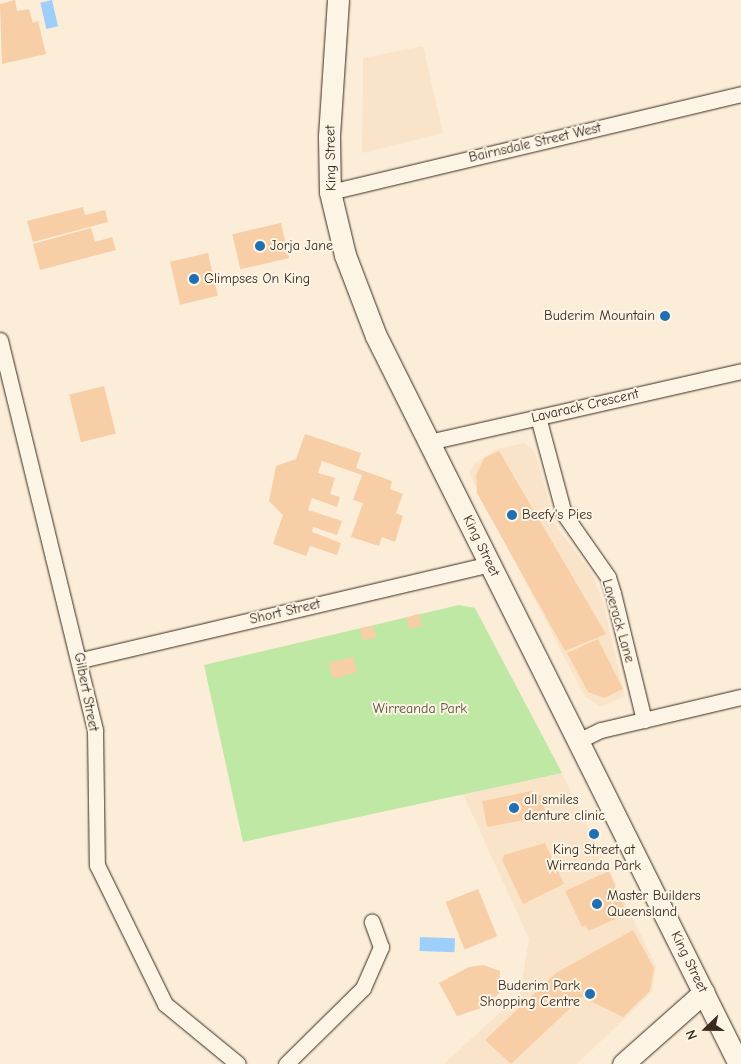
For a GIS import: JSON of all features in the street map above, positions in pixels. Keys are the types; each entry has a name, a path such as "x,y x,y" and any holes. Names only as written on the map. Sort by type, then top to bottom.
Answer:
{"main road":[{"name":"King Street","path":"338,0 329,137 330,192 345,255 376,336 739,1064"},
{"path":"623,1064 704,992"}],"street":[{"name":"Bairnsdale Street West","path":"330,192 741,94"},
{"name":"Gilbert Street","path":"0,340 80,660 95,730 98,865 165,1004 238,1064"},
{"name":"Lavarack Crescent","path":"429,442 741,371"},
{"name":"Laverack Lane","path":"538,417 564,514 608,577 644,720"},
{"name":"Short Street","path":"80,660 490,564"},
{"path":"578,741 601,730 741,697"},
{"path":"286,1064 363,988 381,947 372,922"}],"shaded area":[{"path":"423,46 443,133 362,153 363,58"},
{"path":"524,443 533,449 537,458 555,524 593,575 603,603 625,696 601,707 585,697 469,473 476,462 497,449"},
{"path":"562,773 656,966 652,992 577,1064 444,1064 520,994 529,939 463,794"}],"green space":[{"name":"Wirreanda Park","path":"459,605 475,608 562,773 243,842 204,665"}],"water":[{"path":"52,0 58,26 46,29 40,3"},
{"path":"420,937 455,938 454,952 420,951"}],"building":[{"path":"15,0 17,11 29,9 33,23 38,21 46,54 2,64 0,4"},
{"path":"83,207 85,215 105,210 108,222 33,242 27,221"},
{"name":"Jorja Jane","path":"281,223 289,258 240,269 232,234"},
{"path":"91,228 95,242 112,237 116,250 40,270 33,244"},
{"name":"Glimpses On King","path":"208,253 218,296 180,305 170,262"},
{"path":"104,386 116,434 81,442 69,395"},
{"path":"305,434 361,453 356,468 392,481 390,489 403,494 396,513 403,516 395,542 382,537 379,546 351,537 363,503 353,500 362,475 322,461 318,473 335,478 330,494 340,497 337,507 312,498 308,510 342,521 337,535 313,527 312,532 341,543 337,555 310,546 306,556 273,544 283,515 269,501 276,466 296,459"},
{"path":"499,451 606,634 565,651 477,493 476,475 484,458"},
{"path":"419,614 422,626 409,629 406,617"},
{"path":"373,626 376,638 363,640 360,628"},
{"path":"598,639 623,689 604,698 588,692 567,653"},
{"path":"353,657 357,673 333,679 329,663"},
{"name":"all smiles denture clinic","path":"532,791 533,796 542,795 546,816 487,827 482,801"},
{"path":"545,843 564,884 523,904 502,860 504,855"},
{"name":"Master Builders Queensland","path":"609,871 627,914 588,931 586,925 582,927 565,891"},
{"path":"478,889 497,936 465,949 446,902"},
{"name":"Buderim Park Shopping Centre","path":"633,930 654,968 650,991 623,1017 582,997 511,1064 485,1040 556,973"},
{"path":"483,965 500,971 499,993 487,1006 457,1016 439,983 469,967"}],"place":[{"name":"Jorja Jane","path":"260,246"},
{"name":"Glimpses On King","path":"194,279"},
{"name":"Buderim Mountain","path":"665,316"},
{"name":"Beefy's Pies","path":"512,515"},
{"name":"all smiles denture clinic","path":"514,808"},
{"name":"King Street at Wirreanda Park","path":"594,834"},
{"name":"Master Builders Queensland","path":"597,904"},
{"name":"Buderim Park Shopping Centre","path":"590,994"}]}
